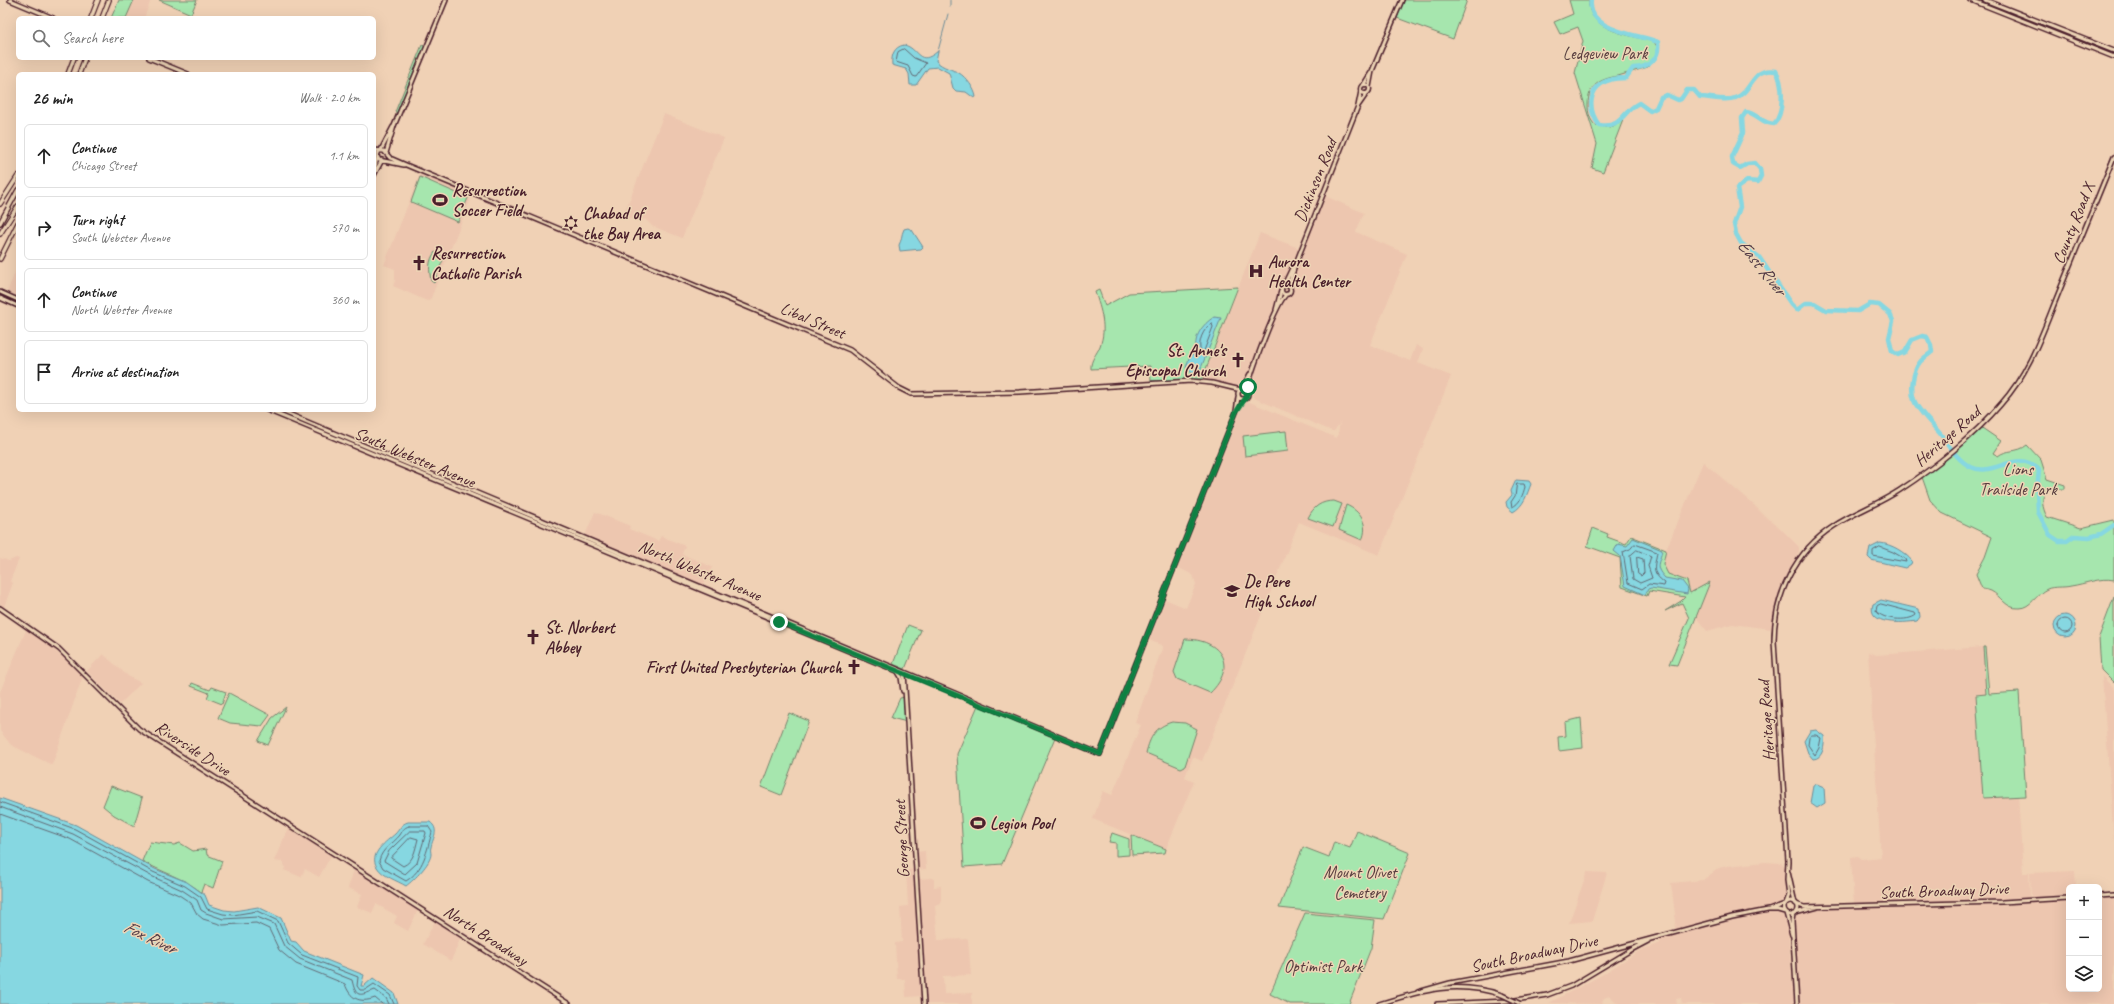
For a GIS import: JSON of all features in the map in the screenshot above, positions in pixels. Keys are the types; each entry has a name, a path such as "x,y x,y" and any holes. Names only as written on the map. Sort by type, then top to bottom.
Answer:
{"highway":[{"path":"92,16 98,0"},
{"path":"103,16 110,0"},
{"path":"69,72 73,60"},
{"path":"80,72 84,60"},
{"path":"0,204 16,179"},
{"path":"0,223 16,194"},
{"path":"0,234 16,209"},
{"path":"0,259 16,227"}],"main road":[{"path":"10,0 48,16"},
{"path":"376,172 386,154 394,126 446,0"},
{"path":"1372,71 1370,88 1368,92 1364,93 1361,91 1361,87 1372,71 1402,0"},
{"path":"1971,0 2114,56"},
{"path":"1985,0 2114,51"},
{"path":"154,60 183,72"},
{"path":"1364,84 1370,88"},
{"name":"Dickinson Road","path":"1287,294 1290,291 1290,281 1296,263 1358,106 1361,91"},
{"name":"Dickinson Road","path":"1358,106 1368,92"},
{"path":"376,156 394,126"},
{"path":"376,150 380,151"},
{"name":"Libal Street","path":"380,151 406,165 850,350 899,388 911,394 1020,392 1191,381 1209,382 1247,392"},
{"name":"Libal Street","path":"376,156 383,160 406,165"},
{"name":"County Road X","path":"2056,299 2114,157"},
{"name":"Dickinson Road","path":"1281,291 1293,265 1296,263"},
{"path":"1284,285 1290,287"},
{"path":"904,672 1100,754 1236,412 1248,395 1247,392 1252,373 1276,310 1281,291 1287,294 1276,310"},
{"path":"0,292 16,299"},
{"path":"0,298 16,305"},
{"name":"Heritage Road","path":"1786,903 1789,895 1787,880 1788,870 1774,632 1778,602 1790,573 1807,549 1828,530 1900,490 1958,445 1994,412 2016,384 2034,353 2056,299"},
{"path":"1236,412 1238,396 1248,376 1252,373"},
{"name":"Libal Street","path":"1224,386 1244,399"},
{"name":"South Webster Avenue","path":"271,412 509,510"},
{"path":"280,416 281,412"},
{"name":"South Webster Avenue","path":"286,412 511,506"},
{"name":"North Webster Avenue","path":"511,506 894,666 904,672"},
{"name":"North Webster Avenue","path":"509,510 897,671 904,672"},
{"name":"Riverside Drive","path":"0,608 59,649 139,728 389,888"},
{"path":"897,671 901,677 905,699"},
{"name":"George Street","path":"904,672 924,1004"},
{"name":"Heritage Road","path":"1788,870 1796,904"},
{"name":"North Broadway","path":"389,888 569,1004"},
{"path":"2102,896 2114,895"},
{"name":"South Broadway Drive","path":"1796,904 1804,907 2002,902 2066,898"},
{"path":"1792,936 1786,912 1786,903 1791,901 1796,904 1797,909 1794,914 1792,936 1796,1004"},
{"name":"South Broadway Drive","path":"1418,992 1450,983 1576,960 1717,920 1768,910 1786,903"},
{"name":"South Broadway Drive","path":"1794,914 1820,906"},
{"name":"South Broadway Drive","path":"1768,910 1786,912"},
{"path":"1786,912 1794,914"},
{"name":"South Broadway Drive","path":"1437,1004 1509,1001 1547,995 1572,986 1630,950 1655,938"},
{"path":"1379,1004 1418,992 1439,988 1462,987 1478,988 1502,995 1521,1004"}],"shaded area":[{"path":"134,0 151,0 145,16 127,16"},
{"path":"664,114 724,138 682,238 652,226 645,219 639,222 623,216"},
{"path":"420,174 468,194 471,198 431,298 427,301 393,286 395,280 395,269 384,265"},
{"path":"1325,196 1364,213 1356,232 1407,254 1370,345 1410,361 1416,345 1423,349 1418,363 1451,376 1379,555 1299,522 1202,761 1193,757 1185,777 1194,781 1166,849 1093,819 1103,791 1112,795 1141,725 1135,723 1163,646 1149,640 1165,599 1186,608 1196,584 1193,575 1177,567 1241,405 1247,401 1337,438 1340,423 1334,431 1332,431 1254,398 1249,391 1244,388 1236,388 1202,379 1260,233 1304,250"},
{"path":"16,270 16,296 7,292"},
{"path":"1703,462 1754,505 1768,519 1775,523 1799,547 1799,552 1783,583 1777,601 1771,629 1732,624 1707,631 1695,616 1710,582 1690,593 1687,581 1668,574 1663,564 1666,550"},
{"path":"595,512 630,526 629,529 658,541 661,536 685,546 682,554 712,567 702,588 584,538"},
{"path":"0,558 9,561 16,558 19,559 10,581 13,583 4,607 0,604"},
{"path":"26,630 50,646 83,676 52,765 11,745 0,731 0,692"},
{"path":"1983,647 1986,694 1976,695 1983,798 2018,796 2023,873 2029,873 2030,898 1854,905 1851,857 1858,856 1862,859 1881,857 1868,652 1877,655"},
{"path":"103,654 128,676 141,683 120,704 87,671"},
{"path":"2102,676 2114,689 2114,840"},
{"path":"288,828 331,856 319,877 305,869 301,877 284,870 285,867 283,862 274,861"},
{"path":"925,851 926,869 916,870 917,879 931,878 934,879 934,887 941,886 941,904 935,906 938,940 968,939 971,975 943,976 944,994 972,993 972,1004 924,1004 923,996 906,997 905,979 897,979 895,943 902,942 900,907 908,906 906,870 916,869 915,852"},
{"path":"1765,862 1781,863 1785,866 1787,893 1785,900 1781,904 1768,910 1674,933 1676,922 1671,883 1703,880 1719,868 1727,866"},
{"path":"354,870 418,910 408,931 394,923 397,916 376,904 372,913 357,907 362,894 348,888"},
{"path":"2075,871 2076,884 2066,884 2066,896 2031,898 2030,873"},
{"path":"1587,872 1607,873 1592,921 1569,923"},
{"path":"2114,898 2114,1004 1799,1004 1793,919 1800,913 1817,909 1991,906 2066,901 2066,992 2102,992 2102,899"},
{"path":"1776,911 1784,913 1788,926 1794,1004 1682,1004 1681,998 1676,999 1677,1004 1618,1004 1609,995 1603,999 1602,1004 1549,1003 1600,976 1639,951 1660,943 1660,939 1722,922"},
{"path":"435,921 461,937 451,961 423,944"}],"green space":[{"path":"119,0 134,0 127,16 112,16"},
{"path":"159,0 197,0 191,14"},
{"path":"1404,0 1467,0 1453,39 1397,18"},
{"name":"Ledgeview Park","path":"1569,0 1589,0 1590,11 1595,19 1603,26 1623,34 1654,42 1658,48 1653,62 1648,67 1601,81 1596,84 1590,92 1588,111 1595,125 1610,128 1623,120 1603,172 1592,168 1597,144 1575,73 1583,41 1578,27 1560,34 1554,22 1573,14"},
{"path":"422,45 425,46 398,113 395,112"},
{"name":"Resurrection Soccer Field","path":"420,177 468,198 458,222 411,202"},
{"path":"435,252 444,257 434,283 431,281 430,266 431,259"},
{"path":"1238,287 1202,379 1151,381 1150,366 1091,369 1094,357 1100,346 1103,332 1101,312 1095,292 1099,290 1105,306 1129,293"},
{"name":"Lions Trailside Park","path":"1982,428 2001,441 1993,453 1998,456 2005,452 2020,449 2027,445 2041,460 2047,479 2065,485 2065,489 2046,489 2043,496 2043,503 2047,517 2081,528 2114,520 2114,580 2098,580 2068,587 2050,588 2043,591 2027,606 2019,608 2014,608 2007,604 1995,593 1982,589 1976,574 1985,557 1992,537 1942,513 1930,500 1922,477"},
{"path":"1286,431 1288,451 1245,456 1243,436"},
{"path":"1334,501 1342,504 1333,527 1308,518 1312,511 1321,503"},
{"path":"1346,505 1356,511 1362,519 1365,529 1362,540 1339,530"},
{"path":"1593,528 1608,534 1607,537 1626,544 1631,536 1666,550 1663,564 1668,574 1687,581 1690,593 1710,582 1677,665 1669,664 1689,618 1682,603 1665,611 1685,597 1649,591 1647,596 1622,587 1620,558 1587,546"},
{"path":"2114,597 2114,683 2101,670 2099,637"},
{"path":"908,625 921,630 905,669 893,664"},
{"path":"1185,639 1198,640 1208,644 1216,649 1222,656 1224,664 1223,673 1218,683 1210,693 1177,679 1174,672"},
{"path":"1983,647 1985,647 1989,694 2019,692 2026,796 1983,798 1976,695 1986,694"},
{"path":"192,683 210,690 212,687 226,692 222,704 207,698 209,693 191,686"},
{"path":"229,693 270,715 262,726 230,723 218,718"},
{"path":"905,697 907,722 891,718 900,698"},
{"path":"979,703 1056,735 1002,864 964,867 957,754"},
{"path":"286,707 268,745 258,741 272,718"},
{"path":"789,713 809,721 781,795 761,787"},
{"path":"1581,718 1583,748 1559,751 1558,737 1566,736 1565,722"},
{"path":"1172,722 1185,723 1197,729 1185,766 1181,768 1146,753 1149,742 1154,733 1161,727"},
{"path":"111,786 142,798 134,826 114,815 103,806"},
{"name":"Mount Olivet Cemetery","path":"1357,831 1410,853 1384,919 1279,908 1303,847 1329,857 1334,842 1350,848"},
{"path":"1112,833 1129,839 1129,855 1116,856 1116,843 1109,842"},
{"path":"1131,835 1166,849 1165,853 1132,855"},
{"path":"150,842 174,845 180,843 193,851 206,849 207,855 222,861 213,888 204,884 201,892 180,879 142,861"},
{"name":"Optimist Park","path":"1305,913 1375,920 1371,948 1349,1004 1290,1004 1270,994"}],"water":[{"path":"904,45 909,47 919,56 926,58 938,51 936,61 964,77 972,87 976,97 974,98 966,92 956,91 953,88 949,73 938,67 928,68 916,85 910,85 909,74 906,69 892,65 894,52"},
{"path":"908,228 912,230 923,247 921,249 900,251 899,245 903,231 904,229"},
{"path":"1214,317 1221,318 1199,373 1200,376 1192,373 1186,368 1189,358 1196,350 1196,340 1200,331"},
{"path":"1516,480 1529,481 1531,484 1522,503 1513,512 1507,507 1506,502 1512,495 1511,491"},
{"path":"1633,538 1662,550 1658,564 1661,574 1665,578 1682,581 1688,589 1687,594 1651,588 1648,589 1645,595 1625,586 1620,556 1614,551 1618,544 1627,546"},
{"path":"1880,543 1889,545 1902,552 1912,561 1911,564 1905,568 1871,560 1868,557 1870,548"},
{"path":"1881,600 1919,609 1920,617 1917,621 1904,622 1888,622 1880,620 1872,611 1873,604"},
{"path":"2065,615 2073,618 2076,626 2073,634 2065,637 2057,634 2054,626 2057,618"},
{"path":"1816,730 1824,736 1824,743 1823,751 1819,757 1813,759 1808,753 1804,741 1810,731"},
{"path":"1817,784 1824,787 1825,803 1817,808 1810,803 1813,786"},
{"name":"Fox River","path":"0,798 76,825 155,869 187,882 205,895 209,905 224,910 234,911 258,907 281,918 291,941 296,942 304,951 364,975 361,986 364,986 373,978 394,993 398,1004 0,1004"},
{"path":"408,822 430,822 435,828 435,834 428,862 417,876 406,886 386,876 379,870 375,862 375,857 383,844 395,834 402,825"}],"waterway":[{"path":"950,0 950,6"},
{"name":"East River","path":"1591,0 1592,10 1597,19 1605,25 1615,30 1658,42 1655,58 1648,64 1639,68 1633,68 1626,78 1612,79 1597,87 1591,105 1595,119 1599,125 1607,126 1617,122 1633,106 1639,103 1650,111 1656,108 1661,97 1667,95 1678,100 1681,99 1687,90 1694,90 1700,97 1722,99 1735,98 1741,95 1753,80 1762,72 1768,70 1776,71 1782,91 1780,113 1777,119 1774,124 1770,124 1753,114 1746,112 1742,118 1743,133 1732,157 1733,164 1740,168 1747,164 1755,163 1760,169 1761,176 1758,182 1747,181 1737,188 1740,207 1734,224 1736,234 1741,243 1759,257 1791,304 1797,310 1806,303 1814,303 1826,310 1858,311 1870,304 1879,305 1890,314 1893,321 1889,338 1892,351 1898,355 1905,352 1912,340 1922,336 1927,337 1931,345 1932,352 1920,362 1914,375 1912,391 1916,404 1955,453 1962,461 1971,467 1988,469 2022,461 2031,464 2039,470 2037,489 2038,512 2050,535 2059,541 2067,541 2074,536 2089,537 2101,534 2114,525"},
{"path":"938,51 948,14"}],"place":[{"name":"Resurrection Soccer Field","path":"440,200"},
{"name":"Chabad of the Bay Area","path":"571,223"},
{"name":"Resurrection Catholic Parish","path":"419,263"},
{"name":"Aurora Health Center","path":"1256,271"},
{"name":"St. Anne's Episcopal Church","path":"1238,360"},
{"name":"De Pere High School","path":"1232,591"},
{"name":"St. Norbert Abbey","path":"533,637"},
{"name":"First United Presbyterian Church","path":"854,667"},
{"name":"Legion Pool","path":"978,823"}],"route":[{"path":"779,622 897,671 904,672 1100,754 1236,412 1248,395 1248,387"}]}
